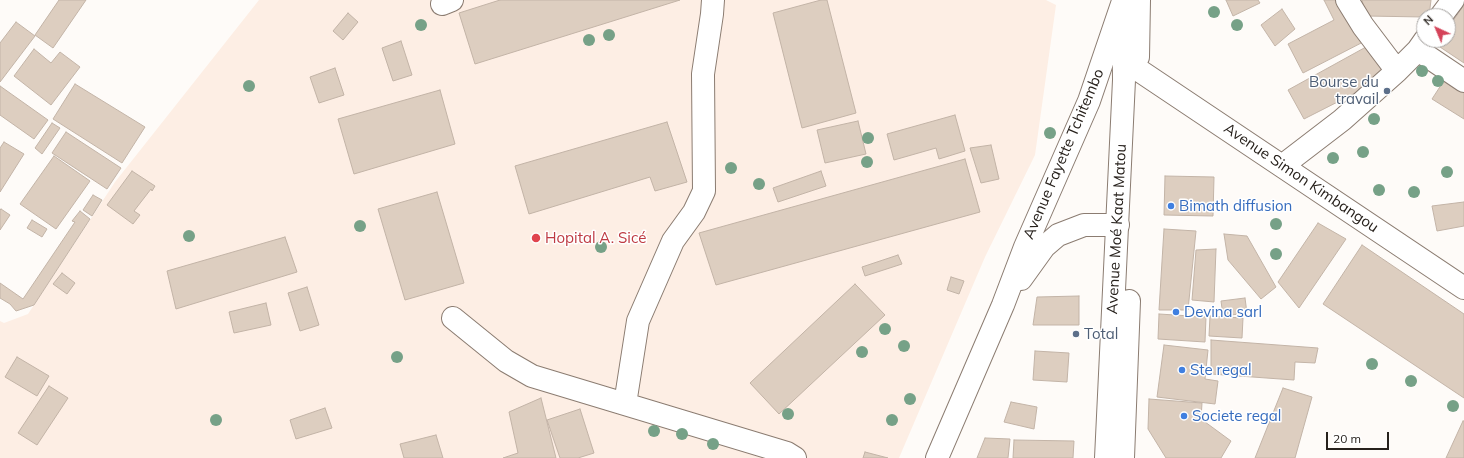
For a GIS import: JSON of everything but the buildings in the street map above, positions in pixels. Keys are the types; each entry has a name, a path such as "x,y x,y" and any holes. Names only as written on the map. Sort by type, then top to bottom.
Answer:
{"street":[{"path":"625,404 638,321 673,241 694,212 704,191 702,74 713,0"},
{"path":"1347,0 1363,26 1397,72"},
{"name":"Avenue Moé Kaat Matou","path":"1123,458 1137,69 1128,1"},
{"name":"Avenue Moé Kaat Matou","path":"1106,458 1128,1"},
{"name":"Avenue Fayette Tchitembo","path":"937,458 1003,305 1025,247 1089,101 1128,1"},
{"path":"1282,166 1342,120 1397,72 1419,48"},
{"path":"1426,48 1464,81"},
{"name":"Avenue Simon Kimbangou","path":"1137,69 1464,288"},
{"name":"Avenue Fayette Tchitembo","path":"1003,305 1044,247 1058,235 1084,225 1118,225"},
{"path":"453,318 506,361 532,376 787,453 795,458"}],"shaded area":[{"name":"Hopital A. Sicé","path":"259,0 1046,0 1056,5 1035,155 985,257 899,458 0,458 0,321 4,323 28,314 115,182"}],"place":[{"name":"Bourse du travail","path":"1387,91"},
{"name":"Bimath diffusion","path":"1171,206"},
{"name":"Hopital A. Sicé","path":"536,238"},
{"name":"Devina sarl","path":"1176,312"},
{"name":"Total","path":"1076,334"},
{"name":"Ste regal","path":"1182,370"},
{"name":"Societe regal","path":"1184,416"}]}
